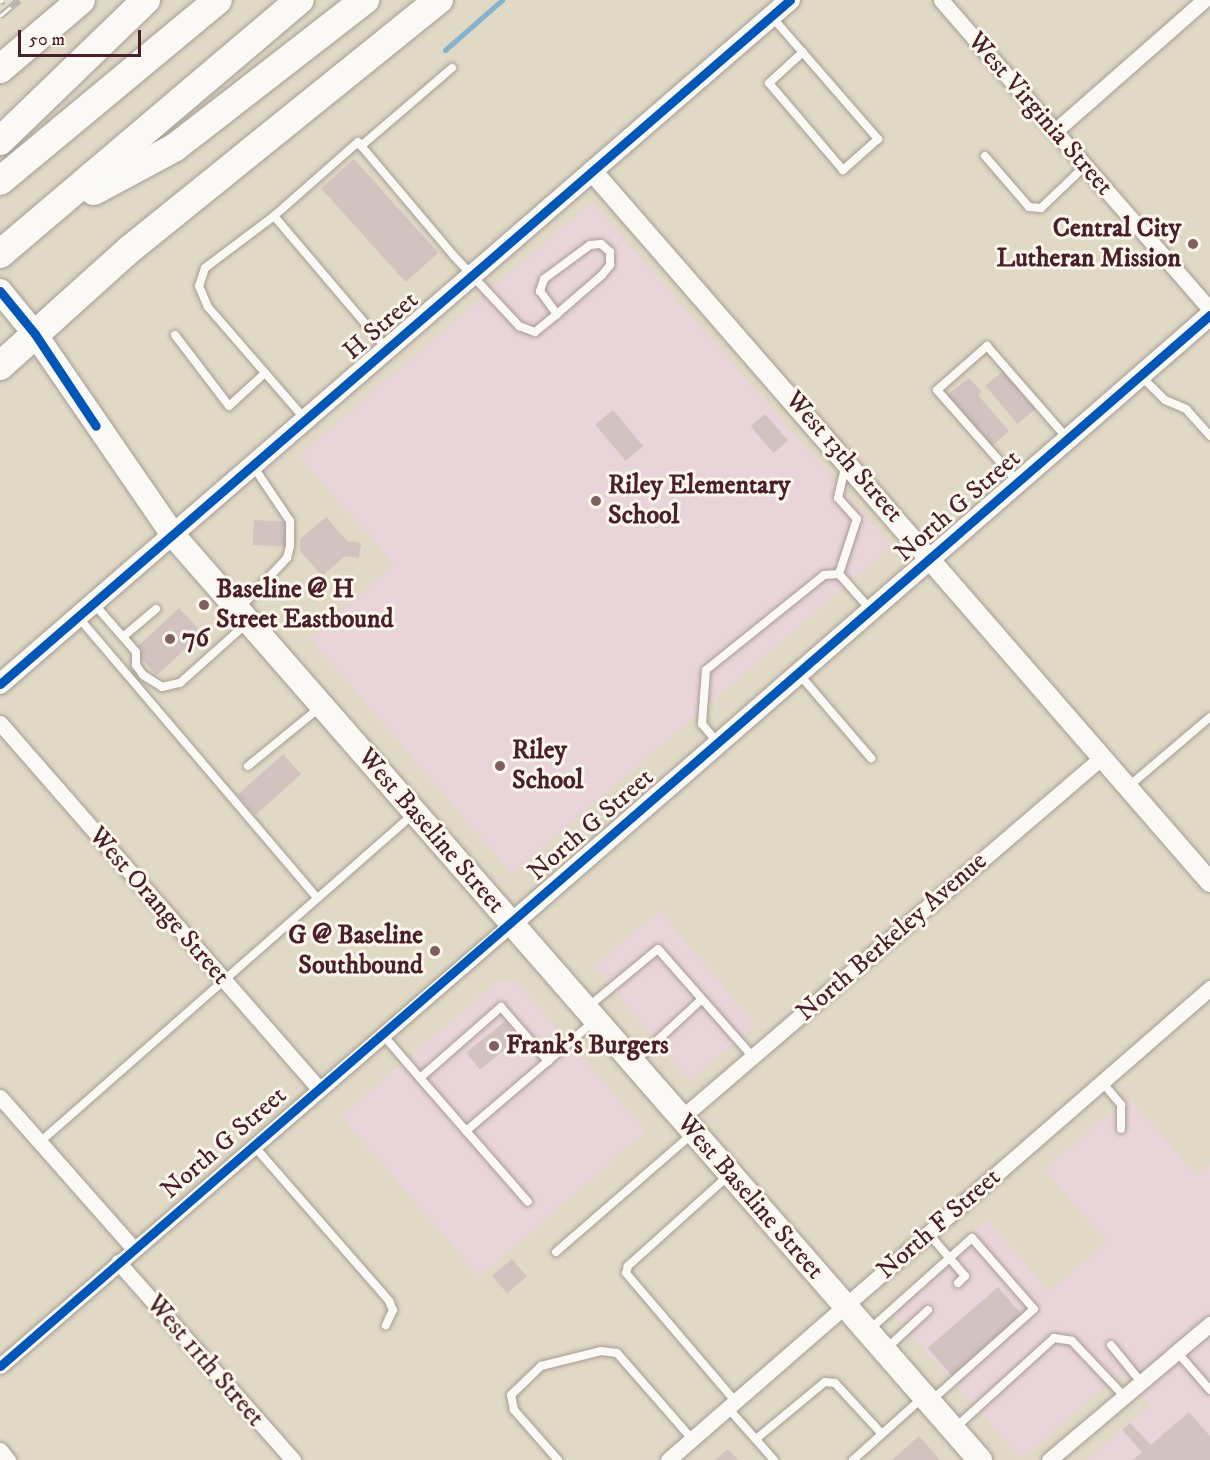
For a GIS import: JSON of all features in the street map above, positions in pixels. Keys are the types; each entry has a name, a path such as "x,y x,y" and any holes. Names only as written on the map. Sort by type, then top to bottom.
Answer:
{"highway":[{"path":"0,69 81,0"},
{"path":"0,141 146,0"},
{"path":"0,181 218,0"},
{"path":"0,254 300,0"},
{"path":"44,217 174,148 365,0"},
{"path":"0,366 130,249 439,0"}],"main road":[{"name":"West Baseline Street","path":"0,291 36,334 173,535 980,1460"}],"street":[{"name":"H Street","path":"0,684 790,0"},
{"name":"West Virginia Street","path":"941,0 1210,309"},
{"path":"1055,131 1204,0"},
{"name":"West 13th Street","path":"592,171 931,557 1210,882"},
{"name":"North G Street","path":"0,1366 1210,315"},
{"name":"West Orange Street","path":"0,723 319,1089"},
{"name":"North Berkeley Avenue","path":"687,1126 753,1057 1102,757"},
{"name":"North F Street","path":"668,1460 1210,988"},
{"path":"0,1096 134,1249"},
{"name":"West 11th Street","path":"118,1262 293,1460"},
{"path":"1049,1460 1210,1324"},
{"path":"0,1450 8,1460"}],"lane":[{"path":"771,16 878,139 843,170 768,83 802,52"},
{"path":"362,146 452,68"},
{"path":"306,420 208,307 199,286 205,268 273,216 358,142 519,326 535,332 557,314 610,265 610,252 601,244 590,245 544,279 540,291 557,314"},
{"path":"985,156 1029,207 1041,208 1085,166"},
{"path":"273,216 387,349"},
{"path":"175,335 228,406 265,373"},
{"path":"1017,482 937,390 987,346 1067,439"},
{"path":"1140,375 1165,400 1186,409 1210,436"},
{"path":"838,574 857,519 838,498 846,460"},
{"path":"94,604 136,652 136,665 143,675 162,687 180,683 243,615 287,558 290,546 290,522 253,466"},
{"path":"838,574 870,609"},
{"path":"718,743 702,724 706,670 824,575 838,574"},
{"path":"124,636 156,609"},
{"path":"78,617 317,898"},
{"path":"798,673 871,758"},
{"path":"248,766 322,706"},
{"path":"1128,787 1210,717"},
{"path":"40,1142 415,812"},
{"path":"466,1131 548,1061 591,1014 658,949 753,1057"},
{"path":"634,1062 702,999"},
{"path":"420,1078 501,1006 548,1061"},
{"path":"383,1035 528,1202"},
{"path":"1102,1082 1121,1105 1121,1129"},
{"path":"556,1252 687,1126"},
{"path":"253,1145 389,1301 393,1310 386,1325"},
{"path":"730,1174 628,1266 626,1273 732,1404 756,1439 774,1460"},
{"path":"928,1233 965,1276 958,1283"},
{"path":"853,1460 1034,1309 972,1238 866,1332"},
{"path":"884,1351 928,1310"},
{"path":"953,1430 1054,1338 1072,1341 1124,1396"},
{"path":"1110,1345 1141,1382"},
{"path":"558,1460 513,1410 511,1395 542,1366 602,1351 617,1353 692,1439"},
{"path":"1177,1352 1210,1390"},
{"path":"756,1439 825,1382 835,1383 882,1434"}],"shaded area":[{"name":"Riley Elementary School","path":"592,202 892,546 512,874 310,638 395,565 299,456"},
{"path":"660,911 756,1025 690,1080 594,966"},
{"path":"498,981 517,982 646,1131 480,1277 341,1116"},
{"path":"1128,1097 1197,1176 1210,1164 1210,1460 1087,1460 1150,1405 1120,1373 1022,1459 887,1307 987,1220 1050,1292 1107,1241 1044,1170"}],"building":[{"path":"354,159 438,253 406,282 321,188"},
{"path":"1003,371 1035,409 1018,424 985,386"},
{"path":"969,378 982,392 978,395 1009,431 992,446 947,395"},
{"path":"613,410 643,446 626,461 595,425"},
{"path":"765,414 788,440 774,453 751,426"},
{"path":"326,517 347,541 361,543 359,558 345,556 322,576 300,551 300,539"},
{"path":"254,520 287,522 286,547 253,545"},
{"path":"179,608 202,633 157,675 134,650"},
{"path":"283,754 301,774 256,815 238,795"},
{"name":"Frank's Burgers","path":"505,1021 519,1038 480,1070 466,1052"},
{"path":"512,1259 527,1277 507,1293 492,1276"},
{"path":"998,1287 1022,1315 952,1376 928,1348"},
{"path":"1189,1412 1210,1436 1210,1460 1133,1460 1142,1452 1122,1430 1130,1423 1151,1445"},
{"path":"919,1436 940,1460 892,1460"},
{"path":"728,1449 738,1460 715,1460"}],"waterway":[{"path":"445,50 502,0"}],"railway":[{"path":"0,16 19,0"}],"cycle path":[{"path":"0,684 790,0"},
{"path":"0,291 35,334 96,426"},
{"path":"0,1366 1210,315"}],"place":[{"name":"Central City Lutheran Mission","path":"1193,244"},
{"name":"Riley Elementary School","path":"596,501"},
{"name":"Baseline @ H Street Eastbound","path":"204,605"},
{"name":"76","path":"170,639"},
{"name":"Riley School","path":"500,766"},
{"name":"G @ Baseline Southbound","path":"435,951"},
{"name":"Frank's Burgers","path":"494,1046"}]}
